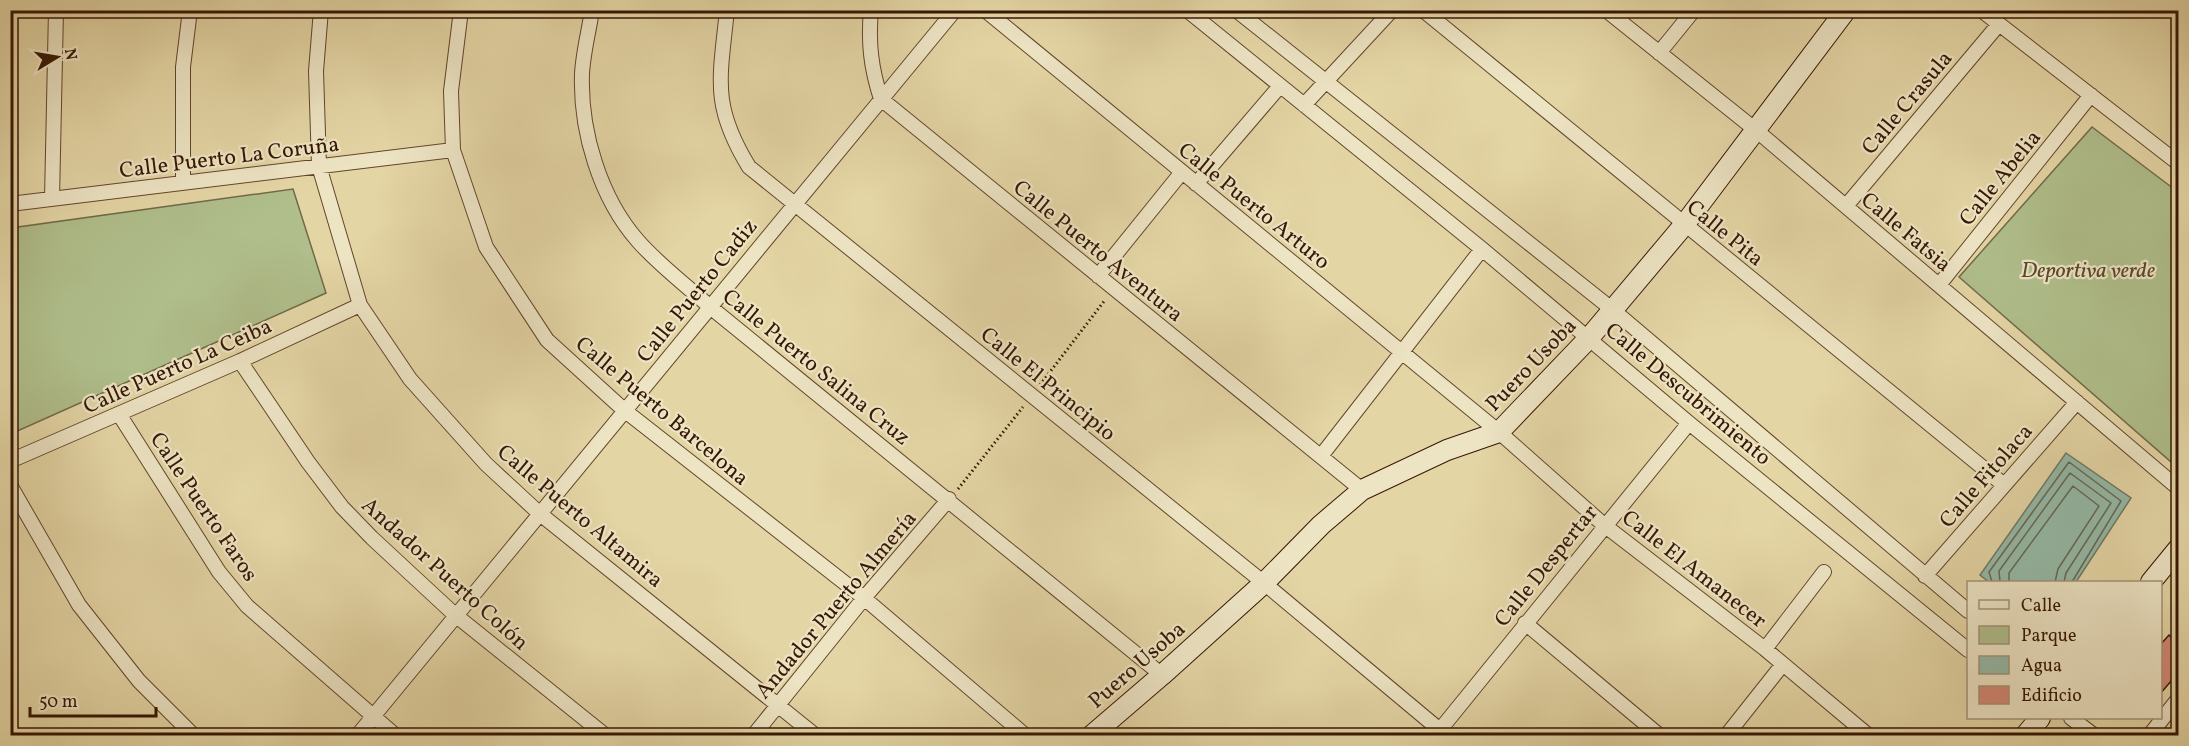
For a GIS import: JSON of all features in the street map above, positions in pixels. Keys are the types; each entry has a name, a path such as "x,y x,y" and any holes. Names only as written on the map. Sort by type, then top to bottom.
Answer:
{"street":[{"path":"52,199 56,10"},
{"path":"183,181 183,67 190,10"},
{"name":"Calle Puerto Altamira","path":"321,10 315,71 319,166 360,305 410,379 444,419 539,513 816,735"},
{"name":"Calle Puerto Barcelona","path":"461,10 451,91 453,150 486,247 519,301 547,340 624,410 864,598 1026,735"},
{"name":"Calle Puerto Salina Cruz","path":"592,10 582,74 585,121 593,158 615,207 638,241 709,306 1162,675"},
{"name":"Calle El Principio","path":"727,10 719,78 723,113 734,143 749,167 1263,583 1441,733"},
{"path":"871,10 868,38 870,65 881,99"},
{"name":"Calle Puerto Cadiz","path":"357,735 454,614 955,10"},
{"name":"Calle Puerto Arturo","path":"985,10 1499,432"},
{"name":"Calle Descubrimiento","path":"1187,10 1482,249 1689,423 1967,649"},
{"name":"Calle Descubrimiento","path":"1236,10 1613,310 1967,610"},
{"path":"1304,105 1328,82 1392,10"},
{"name":"Calle Pita","path":"1423,10 2004,485"},
{"name":"Calle Fatsia","path":"1606,10 1757,131 2178,488"},
{"path":"1659,53 1694,10"},
{"name":"Puero Usoba","path":"1091,735 1162,675 1263,583 1321,525 1362,490 1447,450 1499,432 1589,338 1684,225 1846,10"},
{"path":"1981,10 2174,159 2178,144"},
{"name":"Calle Crasula","path":"1846,207 1999,24"},
{"path":"1196,184 1280,86"},
{"name":"Calle Abelia","path":"1939,285 2091,95"},
{"name":"Calle Puerto Aventura","path":"881,99 1362,490"},
{"name":"Calle Puerto La Coruña","path":"10,204 183,181 453,150"},
{"path":"1098,276 1182,172"},
{"path":"1321,456 1482,249"},
{"name":"Calle Puerto La Ceiba","path":"10,461 240,361 360,305"},
{"name":"Andador Puerto Colón","path":"240,361 342,507 454,614 606,735"},
{"name":"Calle Fitolaca","path":"1924,576 2077,402"},
{"name":"Calle Puerto Faros","path":"119,414 219,572 240,597 396,735"},
{"name":"Calle Despertar","path":"1441,733 1525,623 1689,423"},
{"name":"Calle El Amanecer","path":"1499,432 1604,525 1765,649 1869,735"},
{"path":"10,485 79,605 139,681 194,735"},
{"name":"Andador Puerto Almería","path":"753,735 864,598 949,500"},
{"path":"2152,581 2178,549"},
{"path":"1765,649 1824,572"},
{"path":"1525,623 1660,735"},
{"path":"1726,735 1783,664"},
{"path":"2162,719 2178,699"},
{"path":"2025,735 2038,719"},
{"path":"2075,719 2095,735"},
{"path":"2149,735 2162,719"}],"green space":[{"name":"Deportiva verde","path":"2092,127 2178,192 2178,468 1959,277"},
{"path":"293,189 326,293 13,433 10,424 11,228"}],"water":[{"path":"2066,453 2131,498 2077,581 1988,581 1980,575"}],"building":[{"path":"2169,635 2178,644 2178,673 2162,692 2162,643"}]}
